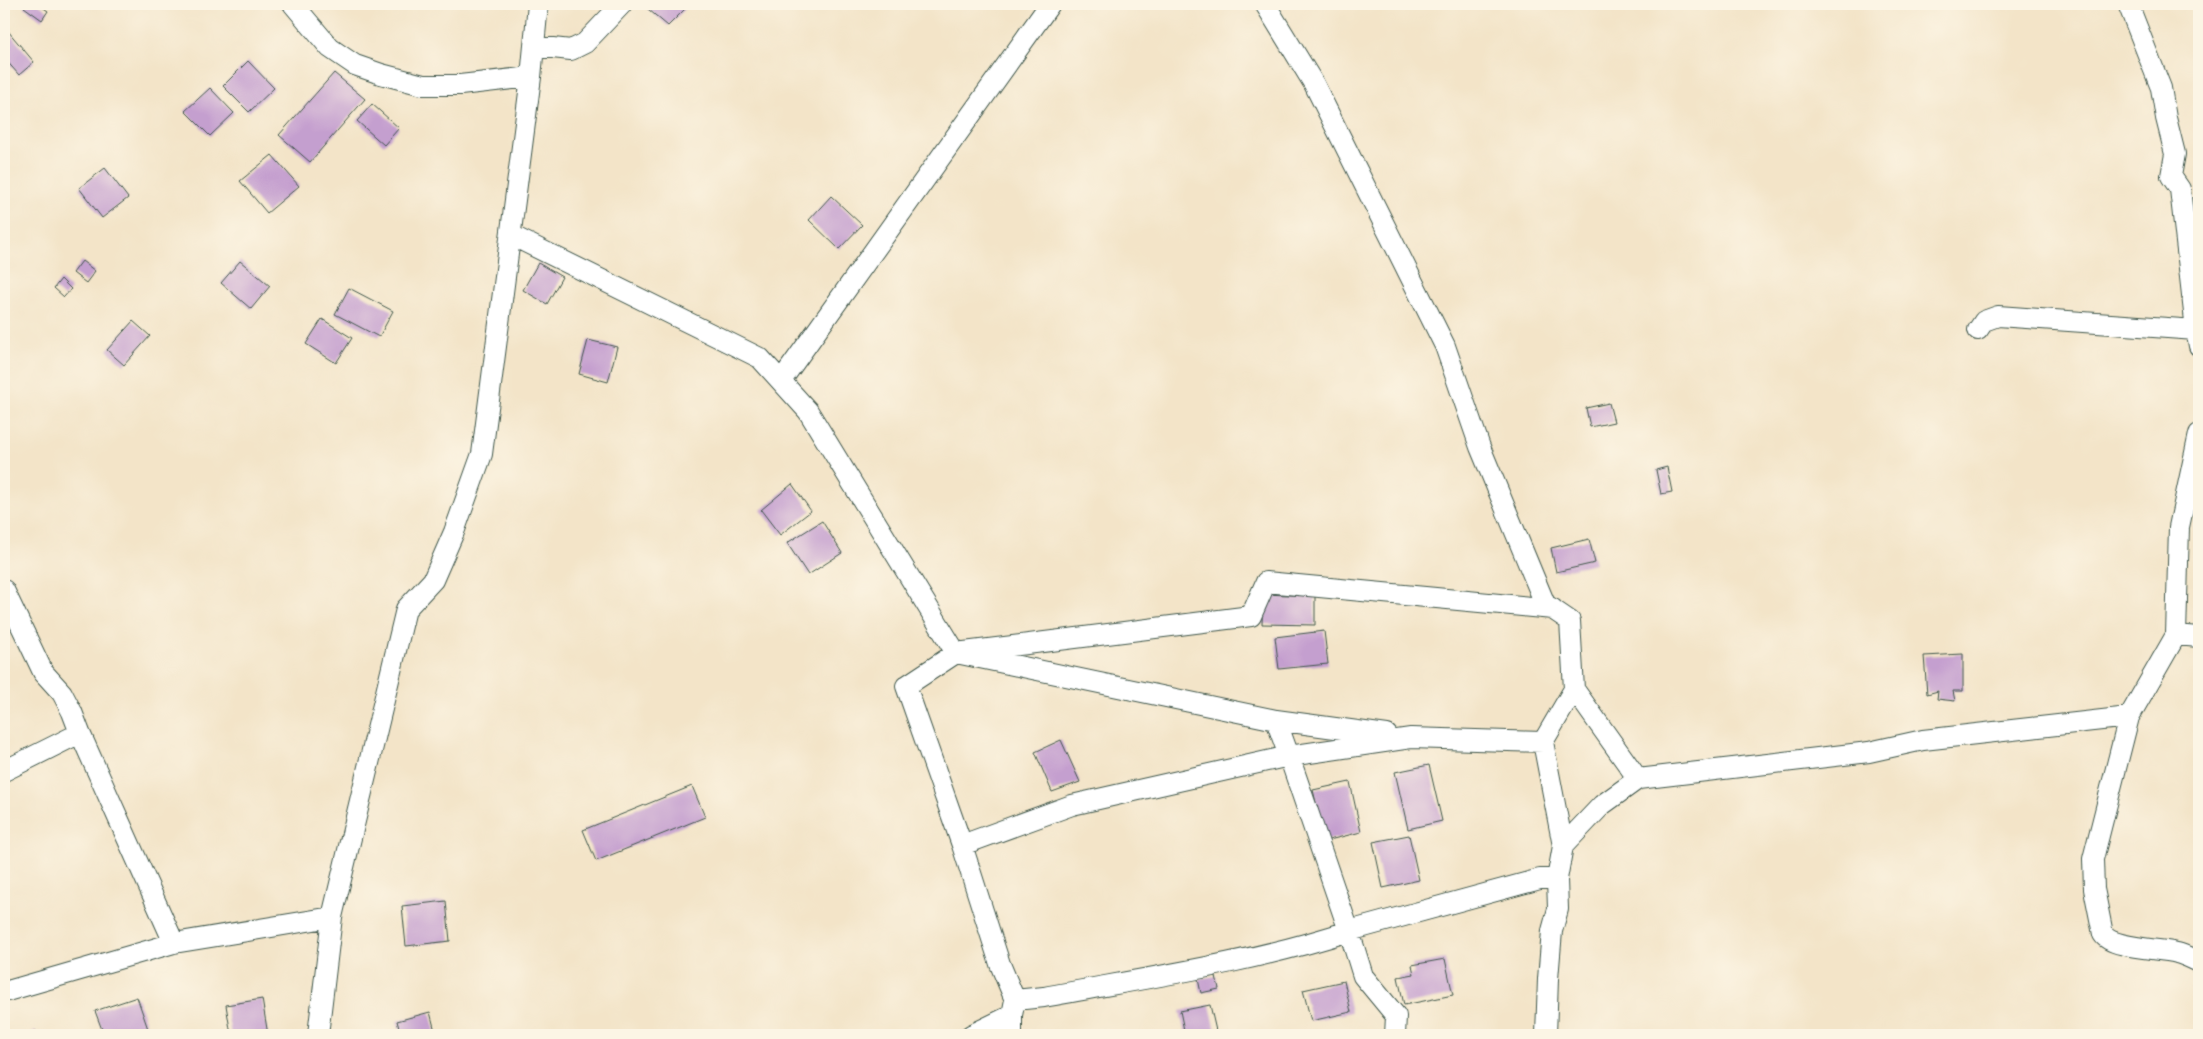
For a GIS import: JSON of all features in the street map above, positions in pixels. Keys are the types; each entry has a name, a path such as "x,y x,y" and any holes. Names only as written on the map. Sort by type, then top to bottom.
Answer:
{"street":[{"path":"293,4 330,48 355,65 381,74 423,85 460,85 531,77"},
{"path":"318,1035 332,917 406,609 433,580 454,532 482,454 531,77 538,4"},
{"path":"534,46 571,50 585,43 622,4"},
{"path":"781,381 1050,4"},
{"path":"1265,4 1314,84 1445,346 1480,447 1545,604 1570,621 1574,690 1638,779"},
{"path":"1978,330 1984,321 1998,316 2197,338 2180,190 2171,176 2175,154 2161,88 2128,4"},
{"path":"511,235 760,358 808,411 956,653 1276,720 1411,738 1543,742"},
{"path":"2199,434 2197,456 2179,527 2176,635 2129,717 2093,859 2094,889 2103,934 2106,940 2176,953 2199,962"},
{"path":"1012,1035 1013,1008 1000,964 962,845 906,686 956,653 1251,616 1266,582 1553,610"},
{"path":"4,590 43,672 62,694 72,712 174,943"},
{"path":"2176,635 2199,637"},
{"path":"1546,1035 1552,931 1558,909 1557,879 1563,846 1543,742 1574,690"},
{"path":"1563,846 1602,805 1638,779 1869,752 1923,740 2129,717"},
{"path":"1276,720 1363,976 1396,1016 1395,1035"},
{"path":"4,771 80,733"},
{"path":"962,845 1072,806 1288,756 1411,738"},
{"path":"971,1035 1013,1008 1044,997 1304,946 1349,931 1540,879 1557,879"},
{"path":"4,992 174,943 332,917"}],"building":[{"path":"26,4 38,4 48,11 42,20 24,7"},
{"path":"642,4 690,4 668,26"},
{"path":"8,31 34,62 19,75 4,58 4,35"},
{"path":"248,61 274,88 249,112 223,86"},
{"path":"334,73 365,99 310,162 279,135"},
{"path":"210,88 234,113 210,136 185,111"},
{"path":"372,104 399,128 384,145 357,121"},
{"path":"272,155 299,186 267,213 240,181"},
{"path":"105,168 128,198 102,218 79,188"},
{"path":"831,196 862,225 839,249 809,220"},
{"path":"82,261 95,271 86,283 73,273"},
{"path":"240,261 270,286 251,309 221,283"},
{"path":"538,263 562,277 547,304 523,290"},
{"path":"61,279 71,289 64,297 54,288"},
{"path":"349,288 393,311 379,337 335,314"},
{"path":"322,319 352,338 336,363 306,344"},
{"path":"133,321 150,336 124,365 107,350"},
{"path":"588,340 617,347 608,382 579,374"},
{"path":"1609,403 1614,422 1590,427 1586,408"},
{"path":"1667,467 1672,492 1661,494 1656,470"},
{"path":"792,484 811,511 780,535 761,510"},
{"path":"822,521 842,553 808,575 787,543"},
{"path":"1589,539 1595,563 1556,572 1551,548"},
{"path":"1263,594 1315,596 1315,625 1262,624"},
{"path":"1324,631 1328,664 1279,669 1275,637"},
{"path":"1963,654 1963,691 1953,691 1955,701 1937,699 1938,691 1927,694 1924,656"},
{"path":"1061,740 1080,782 1052,792 1035,752"},
{"path":"1429,765 1442,821 1408,829 1395,772"},
{"path":"1350,782 1361,832 1325,841 1313,790"},
{"path":"692,786 705,817 596,861 583,830"},
{"path":"1409,835 1419,880 1383,888 1373,842"},
{"path":"446,901 450,941 406,946 402,906"},
{"path":"1445,959 1453,995 1404,1005 1398,977 1414,974 1412,965"},
{"path":"1216,976 1219,989 1201,993 1198,979"},
{"path":"1344,981 1351,1012 1311,1021 1303,990"},
{"path":"137,997 148,1029 130,1035 104,1035 95,1011"},
{"path":"262,999 268,1035 231,1035 226,1005"},
{"path":"1210,1005 1217,1035 1185,1035 1180,1011"},
{"path":"430,1012 436,1035 401,1035 397,1021"},
{"path":"36,1031 37,1035 24,1035"}]}
